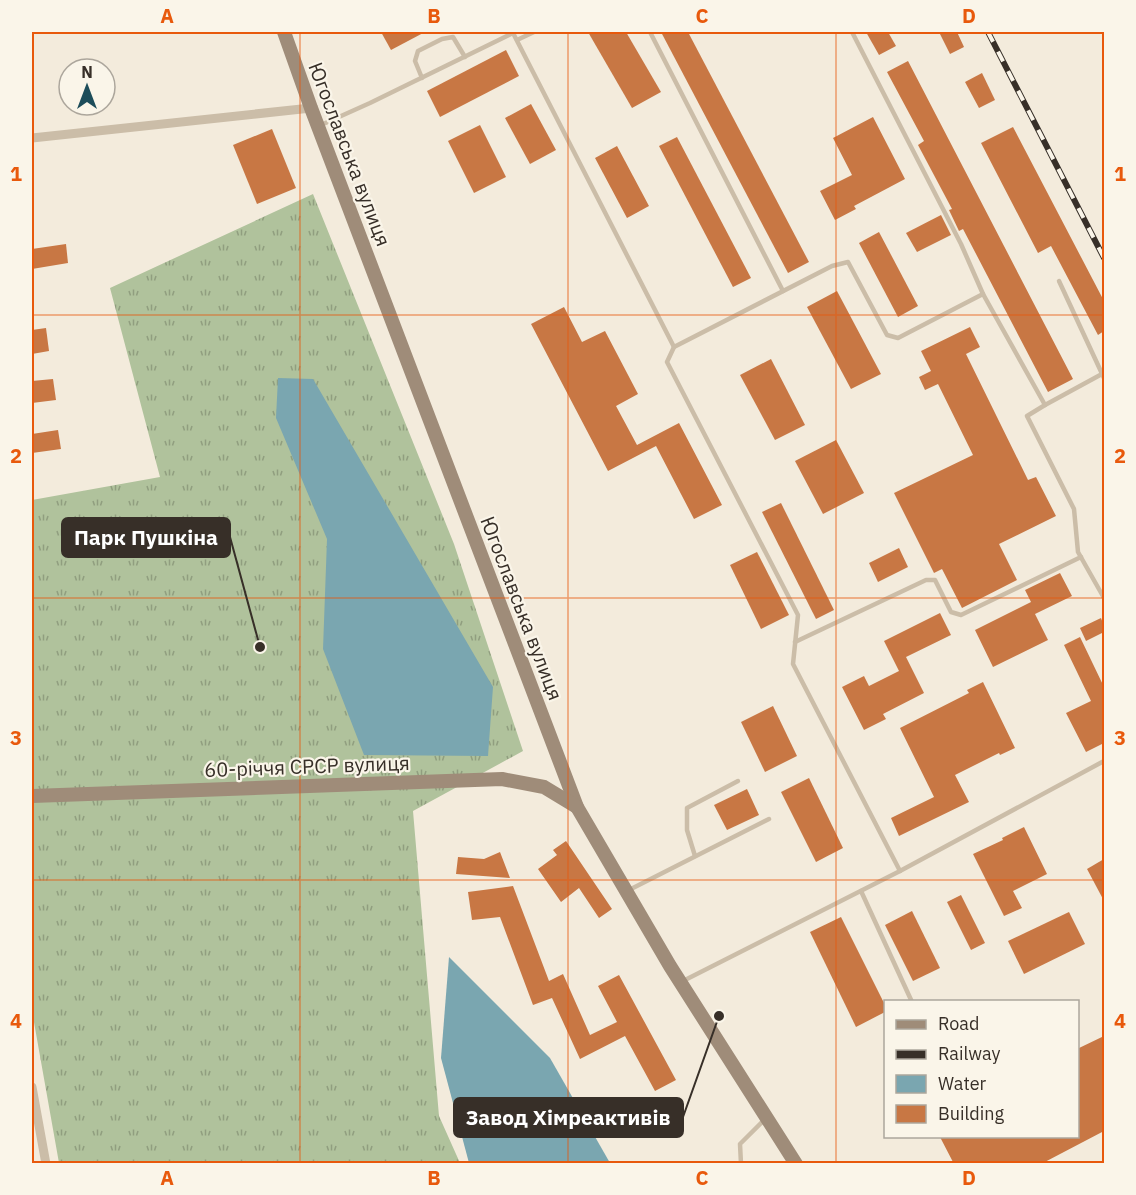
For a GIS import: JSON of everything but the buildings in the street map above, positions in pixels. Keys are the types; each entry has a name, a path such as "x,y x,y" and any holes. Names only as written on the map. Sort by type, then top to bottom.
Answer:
{"main road":[{"name":"Югославська вулиця","path":"284,32 577,807 680,982 796,1164"},
{"name":"60-річчя СРСР вулиця","path":"32,796 502,779 544,787 577,807"}],"street":[{"path":"32,138 311,108"},
{"path":"32,1087 46,1164"}],"lane":[{"path":"503,32 506,37"},
{"path":"517,40 534,32"},
{"path":"650,32 783,291"},
{"path":"852,32 961,244 983,294 1045,405"},
{"path":"318,126 513,33 674,347"},
{"path":"422,78 415,61 418,51 442,39 453,37 465,57"},
{"path":"900,871 793,664 798,615 667,362 674,347 832,266 848,262 887,335 898,338 983,294"},
{"path":"1059,281 1103,376 1028,416 1074,508 1078,552 1104,598"},
{"path":"795,642 926,580 935,580 951,612 961,615 1081,557"},
{"path":"680,982 900,871 1104,761"},
{"path":"695,856 687,830 687,808 738,781"},
{"path":"626,891 769,819"},
{"path":"861,891 911,1000"},
{"path":"741,1164 740,1144 767,1117"}],"green space":[{"path":"313,194 454,544 523,751 413,811 439,1116 460,1163 59,1163 32,1011 32,500 160,477 110,288"}],"water":[{"path":"278,378 313,379 493,687 488,756 364,755 323,649 327,539 276,418"},
{"path":"449,957 550,1058 610,1163 469,1163 441,1058"}],"railway":[{"path":"988,32 1104,258"}],"place":[{"name":"Парк Пушкіна","path":"260,647"},
{"name":"Завод Хімреактивів","path":"719,1016"}]}
